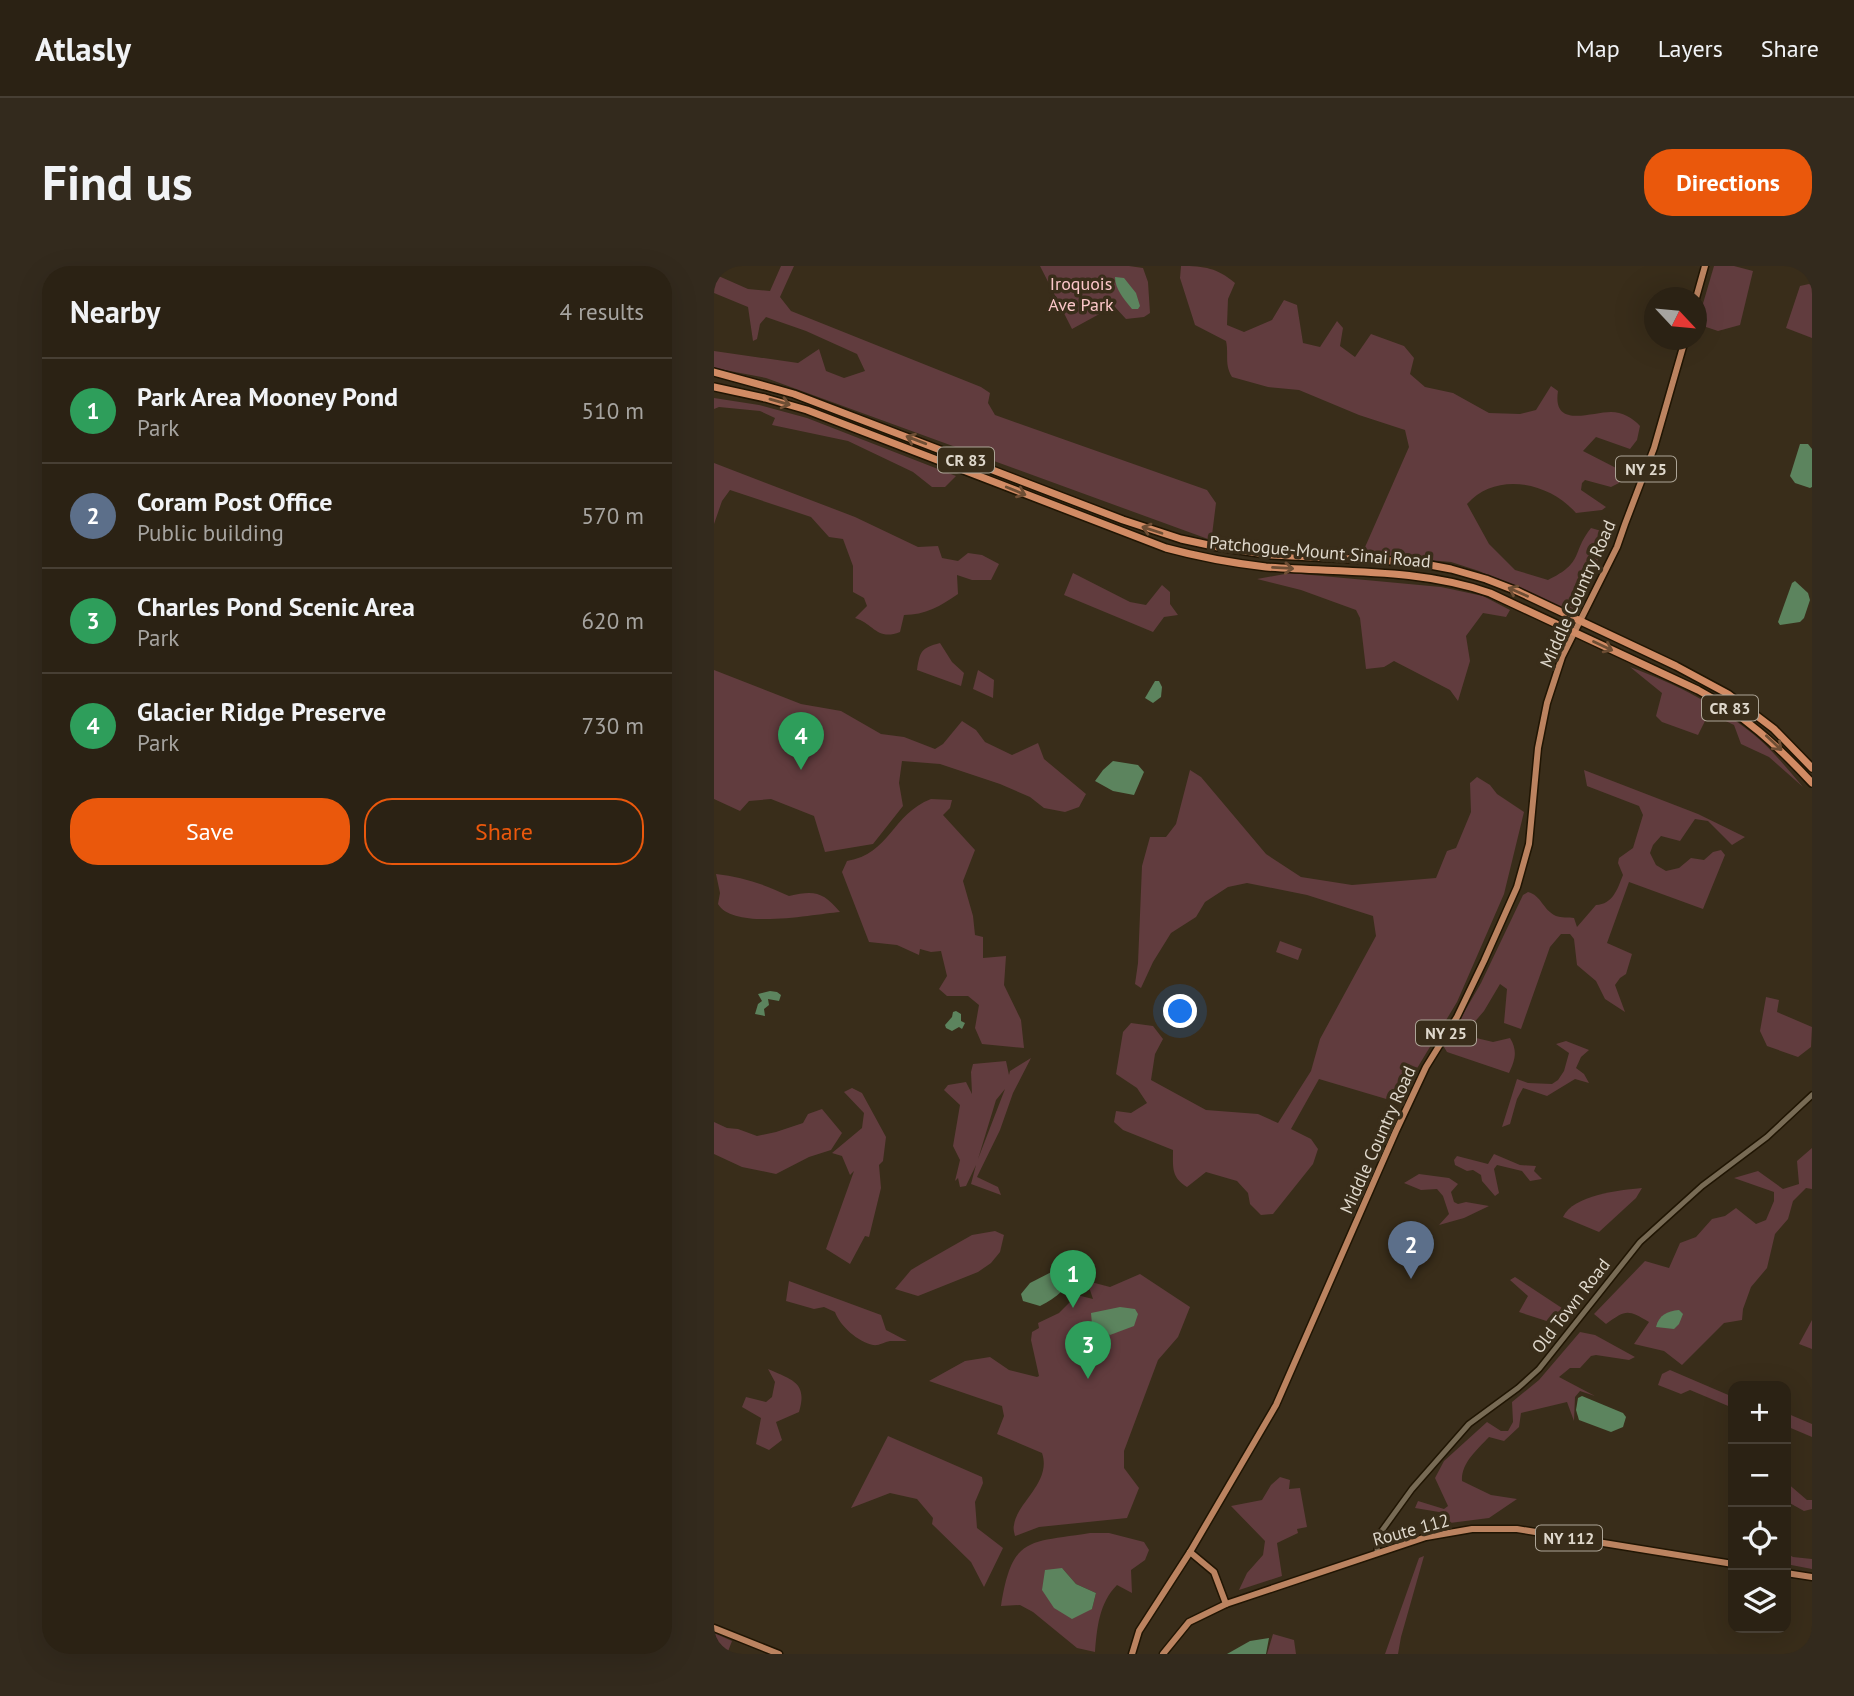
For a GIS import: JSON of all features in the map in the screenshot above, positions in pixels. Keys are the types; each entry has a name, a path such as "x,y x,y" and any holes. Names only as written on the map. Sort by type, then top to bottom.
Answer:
{"highway":[{"name":"Patchogue-Mount Sinai Road","path":"714,372 794,394 1166,535 1264,554 1391,560 1440,566 1475,575 1507,587 1676,666 1740,702 1774,729 1812,768"},
{"name":"Patchogue-Mount Sinai Road","path":"714,387 807,410 1166,548 1254,565 1388,572 1433,578 1490,593 1725,705 1773,742 1812,783"}],"main road":[{"path":"1699,287 1705,266"},
{"name":"Middle Country Road","path":"1132,1654 1139,1631 1190,1552 1276,1405 1396,1131 1426,1068 1468,995 1517,887 1529,844 1538,748 1546,703 1562,656 1616,547 1654,448 1682,350"},
{"name":"Old Town Road","path":"1377,1553 1378,1536 1412,1489 1469,1424 1518,1388 1553,1353 1640,1242 1702,1186 1742,1157 1812,1095"},
{"name":"Route 112","path":"1164,1654 1189,1622 1226,1604 1426,1536 1472,1529 1517,1529 1728,1563"},
{"path":"1190,1552 1214,1572 1226,1604"},
{"path":"1791,1574 1812,1577"},
{"path":"714,1628 779,1654"}],"green space":[{"path":"781,266 794,266 780,297 791,311 981,387 990,393 988,403 995,415 1207,490 1216,503 1212,535 1208,539 766,378 714,368 714,351 798,363 819,349 826,371 844,378 865,371 857,354 766,317 760,324 757,339 753,341 748,307 714,293 714,274 748,289 770,291"},
{"name":"Iroquois Ave Park","path":"1040,266 1143,268 1148,282 1150,313 1144,317 1126,319 1114,306 1072,329"},
{"path":"1181,266 1210,269 1235,283 1228,299 1227,325 1244,332 1272,320 1284,300 1297,305 1303,343 1320,347 1337,321 1343,328 1340,346 1355,357 1371,334 1404,346 1414,358 1410,374 1425,387 1453,393 1489,413 1520,414 1536,410 1551,386 1558,391 1558,403 1561,410 1567,414 1575,416 1615,412 1637,423 1640,426 1637,440 1630,449 1596,437 1583,451 1620,470 1619,483 1611,487 1585,480 1582,483 1581,490 1606,507 1602,510 1576,513 1552,494 1522,484 1492,487 1467,504 1489,544 1515,570 1548,580 1560,574 1573,562 1591,528 1605,532 1607,542 1571,613 1479,571 1451,562 1362,554 1409,447 1405,430 1359,415 1299,390 1268,387 1232,377 1228,368 1226,341 1195,325 1180,278"},
{"path":"1714,266 1734,266 1753,271 1740,325 1718,331 1707,327 1707,290"},
{"path":"1800,286 1812,286 1812,338 1786,328"},
{"path":"714,398 759,405 807,418 956,476 945,487 932,487 913,472 848,441 772,425 775,418 760,411 719,407 714,409"},
{"path":"714,463 855,517 918,547 938,546 942,558 958,561 968,553 982,555 999,564 991,580 972,580 957,575 958,594 932,609 904,615 900,632 881,633 855,618 867,606 864,598 853,592 853,566 843,539 829,537 811,517 730,490 722,501 714,524"},
{"path":"1073,573 1130,602 1146,605 1162,585 1170,592 1170,604 1178,615 1164,617 1153,632 1064,595"},
{"path":"1290,573 1441,587 1483,596 1510,610 1506,617 1483,613 1466,636 1470,661 1458,701 1450,690 1394,661 1384,667 1366,669 1360,618 1356,610 1301,590 1257,579"},
{"path":"940,643 952,662 964,673 961,686 917,670 922,651"},
{"path":"1630,667 1681,689 1745,727 1765,744 1803,787 1769,757 1741,744 1734,725 1709,713 1698,735 1662,722 1656,716 1662,693"},
{"path":"714,670 801,704 841,711 881,734 904,737 935,749 943,744 962,721 976,730 985,742 1012,755 1038,743 1044,759 1086,794 1079,807 1065,812 1044,808 1030,797 1000,784 940,764 902,761 899,783 903,806 873,844 825,852 814,816 771,799 749,801 740,811 714,799"},
{"path":"978,670 994,680 993,698 973,689"},
{"path":"1190,770 1201,777 1266,854 1301,877 1352,885 1436,878 1447,851 1456,848 1471,812 1470,783 1477,777 1524,812 1504,894 1457,1002 1404,1090 1393,1101 1319,1079 1291,1129 1311,1139 1318,1149 1313,1164 1273,1214 1261,1215 1250,1204 1248,1193 1237,1181 1206,1172 1187,1187 1176,1175 1173,1150 1123,1130 1114,1122 1116,1111 1131,1113 1147,1103 1137,1088 1116,1074 1123,1032 1131,1023 1153,1026 1163,1039 1155,1054 1151,1080 1206,1110 1258,1114 1278,1123 1311,1071 1320,1039 1376,936 1373,916 1307,895 1247,883 1228,887 1205,902 1196,917 1171,933 1141,988 1135,984 1142,866 1150,837 1166,837 1176,824"},
{"path":"1584,770 1698,814 1745,837 1732,845 1708,821 1695,819 1680,841 1661,836 1653,845 1650,853 1656,865 1666,871 1679,868 1691,858 1704,860 1713,852 1721,850 1725,855 1703,909 1629,882 1607,943 1632,954 1626,974 1615,985 1625,1012 1605,999 1596,981 1577,965 1574,939 1570,934 1561,934 1550,947 1521,1029 1504,1023 1507,989 1500,984 1472,1025 1472,1037 1493,1042 1510,1038 1515,1056 1509,1073 1447,1052 1444,1047 1481,983 1523,895 1528,892 1532,894 1556,916 1574,918 1577,927 1596,905 1607,902 1616,891 1623,875 1618,863 1619,858 1633,848 1643,815 1639,806 1587,786"},
{"path":"931,799 952,800 950,808 943,815 975,850 963,881 973,916 975,935 983,937 983,958 1006,956 1004,985 1021,1020 1024,1048 982,1044 975,1028 979,1005 968,996 947,996 939,989 947,976 941,951 920,949 919,955 897,945 869,942 842,872 847,861 873,850 907,814"},
{"path":"716,874 753,882 789,896 818,894 829,900 840,912 775,919 740,917 727,912 718,904 720,893"},
{"path":"1280,941 1302,949 1298,960 1276,952"},
{"path":"1766,997 1779,1000 1777,1012 1812,1027 1811,1047 1798,1057 1767,1046 1760,1031"},
{"path":"1566,1041 1589,1050 1581,1057 1576,1068 1584,1074 1589,1083 1575,1079 1547,1096 1523,1088 1510,1124 1502,1127 1517,1079 1528,1083 1552,1084 1558,1080 1564,1071 1569,1053 1556,1044"},
{"path":"1031,1058 977,1177 998,1187 1001,1195 971,1184 976,1165 966,1186 960,1187 958,1178 955,1181 960,1160 953,1146 960,1105 944,1090 948,1085 966,1082 972,1094 973,1064 1006,1061 1009,1075 1010,1071","holes":["1005,1089 978,1159 996,1100"]},
{"path":"852,1088 862,1093 886,1137 883,1161 879,1165 881,1188 869,1237 865,1236 850,1264 826,1249 854,1171 850,1175 842,1156 832,1153 862,1128 864,1113 844,1092"},
{"path":"822,1109 842,1133 831,1150 809,1157 776,1174 742,1167 714,1154 714,1122 757,1136 803,1123 808,1114"},
{"path":"1812,1148 1812,1189 1806,1188 1793,1201 1788,1219 1775,1234 1767,1268 1751,1287 1742,1320 1724,1323 1682,1365 1664,1351 1634,1344 1649,1322 1627,1313 1606,1324 1594,1314 1645,1261 1669,1268 1680,1243 1696,1237 1712,1219 1725,1216 1736,1208 1756,1224 1766,1220 1774,1201 1774,1192 1734,1178 1758,1171 1783,1189 1799,1184 1797,1161"},
{"path":"1494,1154 1520,1165 1536,1166 1534,1171 1542,1179 1530,1181 1522,1171 1497,1165 1494,1169 1499,1193 1495,1196 1482,1181 1481,1175 1455,1165 1457,1156 1488,1164"},
{"path":"1419,1174 1449,1178 1458,1184 1451,1192 1454,1202 1458,1204 1466,1202 1489,1206 1464,1218 1439,1225 1449,1214 1443,1196 1437,1189 1421,1190 1404,1183"},
{"path":"1642,1188 1636,1198 1599,1232 1563,1217 1576,1203 1610,1192"},
{"path":"995,1231 1004,1235 1000,1252 978,1272 918,1296 895,1289 911,1270 921,1264 972,1235"},
{"path":"1140,1274 1190,1307 1178,1337 1158,1360 1124,1451 1124,1468 1139,1488 1127,1518 1039,1527 1015,1536 1016,1516 1042,1473 1042,1453 997,1434 1004,1416 1002,1406 929,1381 965,1361 990,1357 1009,1370 1039,1376 1031,1340 1032,1332 1039,1328 1038,1323 1059,1313 1077,1295 1093,1299 1089,1287 1091,1282 1110,1287"},
{"path":"1515,1277 1574,1316 1562,1326 1519,1312 1528,1296 1510,1280"},
{"path":"789,1281 881,1315 886,1330 907,1341 890,1341 875,1345 861,1341 845,1328 835,1312 824,1307 814,1309 786,1301"},
{"path":"1812,1320 1812,1349 1799,1344"},
{"path":"1580,1332 1595,1335 1635,1357 1629,1360 1596,1355 1591,1356 1580,1368 1570,1368 1559,1377 1595,1396 1580,1391 1575,1397 1574,1421 1567,1402 1521,1413 1519,1427 1504,1441 1489,1437 1464,1468 1462,1481 1491,1495 1517,1499 1489,1518 1442,1524 1439,1512 1415,1508 1418,1501 1444,1509 1448,1506 1435,1478 1444,1461 1487,1422 1501,1431 1508,1431 1513,1422 1512,1402 1539,1380"},
{"path":"768,1369 796,1383 801,1394 799,1412 776,1422 782,1440 769,1450 756,1444 761,1418 742,1407 746,1397 766,1402 772,1397 775,1382"},
{"path":"1670,1370 1728,1395 1728,1406 1690,1390 1681,1394 1658,1385 1662,1374"},
{"path":"1791,1415 1812,1424 1812,1437 1791,1428"},
{"path":"888,1436 982,1477 983,1483 975,1502 977,1528 1003,1548 984,1587 971,1562 932,1524 933,1518 917,1499 890,1493 851,1508"},
{"path":"1280,1477 1290,1480 1289,1489 1300,1488 1307,1527 1297,1529 1298,1533 1277,1543 1282,1576 1239,1590 1247,1573 1263,1555 1265,1541 1231,1506 1262,1500 1271,1485"},
{"path":"1791,1486 1807,1500 1812,1500 1812,1509 1804,1511 1791,1504"},
{"path":"1090,1533 1109,1533 1144,1542 1149,1550 1145,1560 1131,1570 1132,1593 1117,1585 1106,1600 1098,1625 1095,1652 1077,1648 1033,1612 1020,1605 1001,1606 1011,1566 1026,1547 1037,1542","holes":["1062,1568 1076,1584 1096,1593 1092,1609"]},
{"path":"1424,1556 1398,1654 1385,1654 1419,1558"},
{"path":"1791,1556 1812,1559 1812,1569 1791,1565"},
{"path":"714,1633 732,1641 727,1654 714,1654"},
{"path":"1273,1634 1294,1640 1296,1654 1267,1654"}],"shaded area":[{"path":"1115,277 1124,278 1136,293 1140,306 1138,309 1132,309 1123,298"},
{"path":"1800,444 1808,444 1812,449 1810,488 1795,483 1790,476"},
{"path":"1795,581 1808,593 1810,600 1804,618 1800,622 1780,625 1778,622"},
{"path":"1155,681 1159,681 1162,687 1161,697 1153,703 1145,698"},
{"path":"1113,761 1138,765 1144,772 1134,795 1113,791 1095,781"},
{"path":"770,991 781,995 779,1001 768,999 769,1005 764,1009 765,1016 755,1014 762,1001 758,994"},
{"path":"956,1011 961,1014 961,1021 965,1023 962,1029 959,1027 952,1031 945,1025"},
{"path":"1071,1262 1079,1264 1059,1294 1040,1306 1023,1301 1021,1294 1030,1283"},
{"path":"1120,1307 1135,1309 1138,1314 1134,1326 1110,1335 1092,1324 1091,1313"},
{"path":"1679,1310 1683,1314 1674,1329 1656,1327 1664,1314"},
{"path":"1582,1396 1623,1413 1626,1417 1623,1427 1611,1432 1579,1420 1576,1410 1578,1398"},
{"path":"1062,1568 1076,1584 1096,1593 1092,1609 1072,1619 1054,1608 1042,1590 1045,1570"},
{"path":"1269,1638 1266,1654 1227,1654 1250,1641"}],"place":[{"name":"Glacier Ridge Preserve","path":"801,770"},
{"name":"Coram Post Office","path":"1411,1279"},
{"name":"Park Area Mooney Pond","path":"1073,1308"},
{"name":"Charles Pond Scenic Area","path":"1088,1379"}]}
